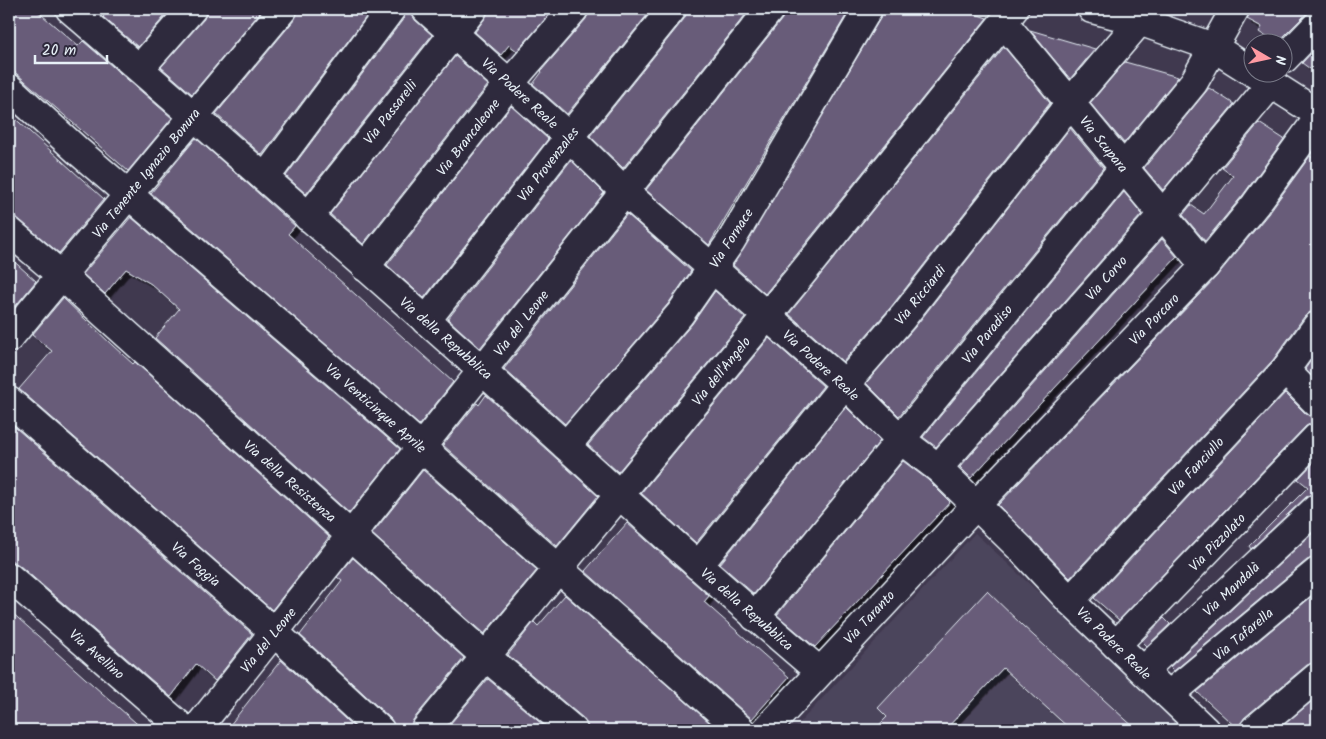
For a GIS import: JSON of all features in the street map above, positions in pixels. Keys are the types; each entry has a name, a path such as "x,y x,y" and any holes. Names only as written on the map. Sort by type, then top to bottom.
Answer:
{"street":[{"path":"140,68 192,9"},
{"name":"Via Tenente Ignazio Bonura","path":"9,338 283,9"},
{"path":"265,178 391,9"},
{"name":"Via Podere Reale","path":"426,9 569,137 625,192 844,384 901,440 938,468 974,506 1021,549 1070,601 1205,730"},
{"name":"Via Passarelli","path":"308,217 472,9"},
{"name":"Via Brancaleone","path":"365,267 509,84 574,9"},
{"name":"Via Provenzales","path":"426,322 569,137 672,9"},
{"name":"Via del Leone","path":"196,730 483,372 770,9"},
{"name":"Via Fornace","path":"566,446 680,314 732,241 868,9"},
{"path":"1092,9 1145,15 1213,47 1244,64"},
{"name":"Via Paradiso","path":"755,617 1194,82 1235,9"},
{"name":"Via della Repubblica","path":"79,12 755,617 819,671"},
{"name":"Via Ricciardi","path":"698,566 844,384 902,317 1070,103 1145,15"},
{"name":"Via Scupara","path":"1009,16 1070,103 1205,266"},
{"name":"Via dell'Angelo","path":"425,730 766,317 1009,16"},
{"path":"1294,49 1317,25"},
{"name":"Via Corvo","path":"938,468 1162,214 1265,82"},
{"path":"1274,82 1317,113"},
{"name":"Via Venticinque Aprile","path":"9,88 129,195 422,448 741,730"},
{"name":"Via Porcaro","path":"974,506 1205,266 1255,205 1317,120"},
{"name":"Via della Resistenza","path":"9,231 61,275 485,656 573,730"},
{"name":"Via Fanciullo","path":"1070,601 1286,370 1317,326"},
{"path":"1286,370 1317,403"},
{"name":"Via Foggia","path":"9,401 274,632 380,730"},
{"name":"Via Pizzolato","path":"1116,645 1317,437"},
{"name":"Via Taranto","path":"766,730 974,506"},
{"name":"Via Mandalà","path":"1144,670 1317,508"},
{"name":"Via Tafarella","path":"1168,695 1317,572"},
{"name":"Via Avellino","path":"9,577 185,730"},
{"path":"1254,730 1317,677"}],"shaded area":[{"path":"975,533 1185,730 793,730"}],"building":[{"path":"9,9 35,9 78,46 83,41 172,118 128,171 9,67"},
{"path":"111,9 171,9 138,47 103,17"},
{"path":"207,9 263,9 192,94 161,67 204,19"},
{"path":"298,9 372,9 262,155 216,114 295,19"},
{"path":"406,9 411,9 415,20 432,35 306,194 286,176 404,18"},
{"path":"488,9 554,9 517,51 509,45 501,55 475,32 485,18"},
{"path":"589,9 652,9 567,114 533,84 541,71 586,19"},
{"path":"687,9 750,9 623,168 590,136 684,19"},
{"path":"785,9 850,9 709,245 646,190 782,19"},
{"path":"884,9 961,9 987,18 765,294 733,265"},
{"path":"1251,9 1317,9 1306,14 1288,32 1259,32 1262,27 1247,19"},
{"path":"1030,30 1095,49 1070,79"},
{"path":"1004,47 1050,103 891,307 843,362 789,314"},
{"path":"1317,47 1317,74 1302,63"},
{"path":"455,56 488,85 363,244 330,214"},
{"path":"1125,62 1178,77 1124,143 1090,103"},
{"path":"1209,88 1234,104 1163,190 1144,168"},
{"path":"511,106 548,139 424,298 387,265"},
{"path":"9,113 104,199 59,253 9,211"},
{"path":"1259,123 1284,139 1243,195 1205,241 1183,215 1191,205 1204,214 1233,176 1222,168"},
{"path":"1070,128 1103,168 899,416 866,383 915,327"},
{"path":"196,138 295,226 288,234 453,382 419,425 151,193"},
{"path":"1310,156 1317,161 1317,311 1310,312 1304,317 1273,360 1070,578 998,505 1216,277 1268,214"},
{"path":"571,160 604,193 480,348 448,319"},
{"path":"1124,192 1142,214 936,447 923,437"},
{"path":"627,214 691,271 668,304 565,424 504,369"},
{"path":"131,217 400,449 349,513 155,338 179,309 151,284 126,269 105,294 83,274"},
{"path":"1162,239 1177,257 971,478 960,467"},
{"path":"9,257 36,281 9,314"},
{"path":"715,291 745,318 618,472 588,445 692,324"},
{"path":"63,298 133,364 135,362 329,537 272,610 19,389 52,351 32,335"},
{"path":"769,338 823,386 696,543 641,493"},
{"path":"1317,352 1317,381 1305,369"},
{"path":"1285,393 1306,414 1317,418 1317,422 1306,426 1119,620 1094,598"},
{"path":"486,395 598,496 557,546 443,445 477,403 479,405"},
{"path":"846,407 880,441 754,594 720,564"},
{"path":"9,422 252,634 215,681 196,664 171,697 19,565 9,559"},
{"path":"1317,459 1317,493 1306,497 1251,549 1249,546 1308,487 1298,479"},
{"path":"903,461 928,480 950,502 815,647 777,615"},
{"path":"423,470 537,570 484,634 372,534"},
{"path":"627,523 709,596 704,602 789,677 752,719 585,571"},
{"path":"1317,529 1317,557 1307,560 1174,671 1170,667"},
{"path":"353,558 464,658 413,720 410,730 395,730 391,719 300,635 342,581 337,577"},
{"path":"987,591 1137,730 1071,730 1003,668 945,730 874,730 887,717 878,708"},
{"path":"1317,592 1317,662 1307,665 1244,718 1239,730 1197,692"},
{"path":"565,595 718,730 588,730 583,718 508,655 534,622 538,626"},
{"path":"9,610 85,678 144,730 9,730"},
{"path":"1164,618 1170,624 1147,646 1142,641"},
{"path":"281,660 357,730 226,730"},
{"path":"488,679 549,730 445,730"},
{"path":"1317,697 1317,730 1278,730"}]}
